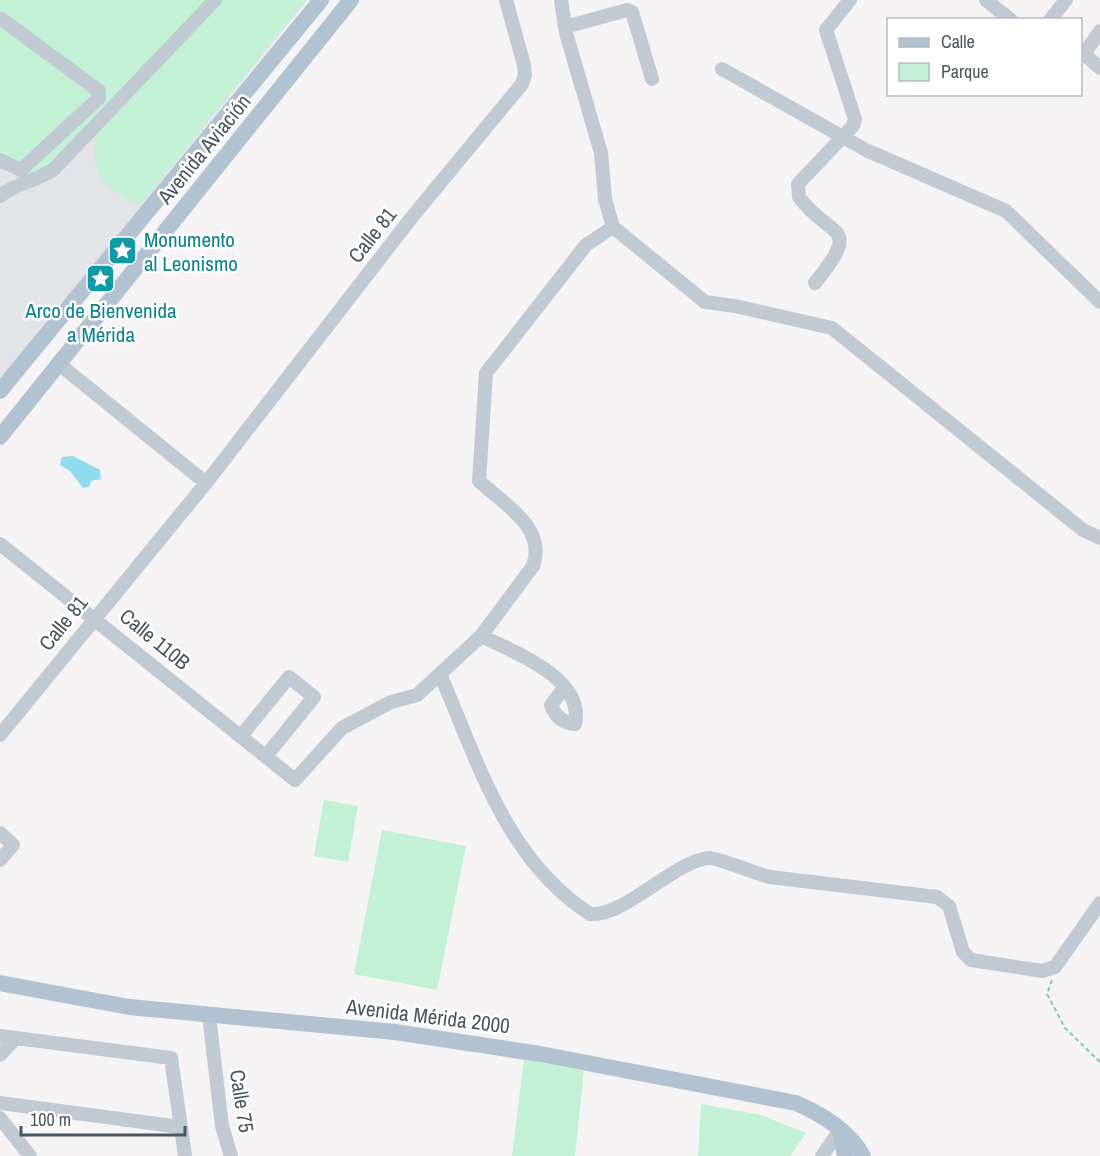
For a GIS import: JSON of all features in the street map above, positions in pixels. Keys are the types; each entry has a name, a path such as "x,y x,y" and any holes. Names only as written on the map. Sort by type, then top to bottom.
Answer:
{"main road":[{"name":"Avenida Aviación","path":"0,391 321,0"},
{"name":"Avenida Aviación","path":"0,437 351,0"},
{"name":"Avenida Mérida 2000","path":"0,983 129,1007 396,1032 540,1054 796,1103 820,1113 840,1130 863,1156"},
{"path":"840,1130 844,1156"}],"street":[{"path":"3,190 42,178 54,169 216,0"},
{"name":"Calle 81","path":"0,735 206,483 412,217 522,84 525,75 524,64 506,0"},
{"path":"561,0 565,27 601,153 605,199 613,226 705,302 735,306 832,328 1083,530 1100,538"},
{"path":"814,283 835,258 839,249 838,234 834,227 803,202 797,191 798,184 853,126 854,112 826,30 850,0"},
{"path":"986,0 1008,18"},
{"path":"1051,18 1060,2"},
{"path":"565,27 627,10 632,12 652,79"},
{"path":"0,18 99,91 99,98 21,170 0,160"},
{"path":"1100,30 1084,54 1100,68"},
{"path":"722,69 866,150 1006,211 1100,302"},
{"path":"85,111 99,107 139,80"},
{"path":"613,226 586,246 486,373 479,481 531,529 538,553 533,566 481,636 440,674 504,822 530,861 590,914 599,915 643,893 696,860 712,857 749,872 770,876 937,897 949,906 963,952 971,960 1042,971 1055,967 1100,903"},
{"path":"59,364 206,483"},
{"name":"Calle 110B","path":"0,544 95,617 295,780 342,728 390,702 417,695 440,674"},
{"path":"481,636 538,664 564,688"},
{"path":"241,736 289,677 314,697 266,756"},
{"path":"0,833 13,845 0,860"},
{"name":"Calle 75","path":"209,1016 222,1126 231,1156"},
{"path":"0,1036 171,1058 185,1156"},
{"path":"0,1055 16,1038"},
{"path":"0,1103 180,1127"},
{"path":"0,1118 30,1156"},
{"path":"822,1156 840,1130"}],"path":[{"path":"1055,967 1047,994 1065,1028 1100,1062"}],"shaded area":[{"path":"0,0 308,0 0,382"}],"green space":[{"path":"0,0 208,0 39,176 0,165"},
{"path":"222,0 306,0 149,194 140,203 135,203 114,191 101,176 95,157 97,133"},
{"path":"324,800 358,806 348,862 314,856"},
{"path":"382,830 466,846 437,990 354,974"},
{"path":"524,1059 584,1071 575,1156 512,1156"},
{"path":"701,1104 761,1115 806,1133 790,1156 698,1156"}],"water":[{"path":"73,456 100,470 101,479 91,481 89,487 83,488 70,471 60,465 62,457"}],"place":[{"name":"Monumento al Leonismo","path":"123,251"},
{"name":"Arco de Bienvenida a Mérida","path":"101,279"}]}
